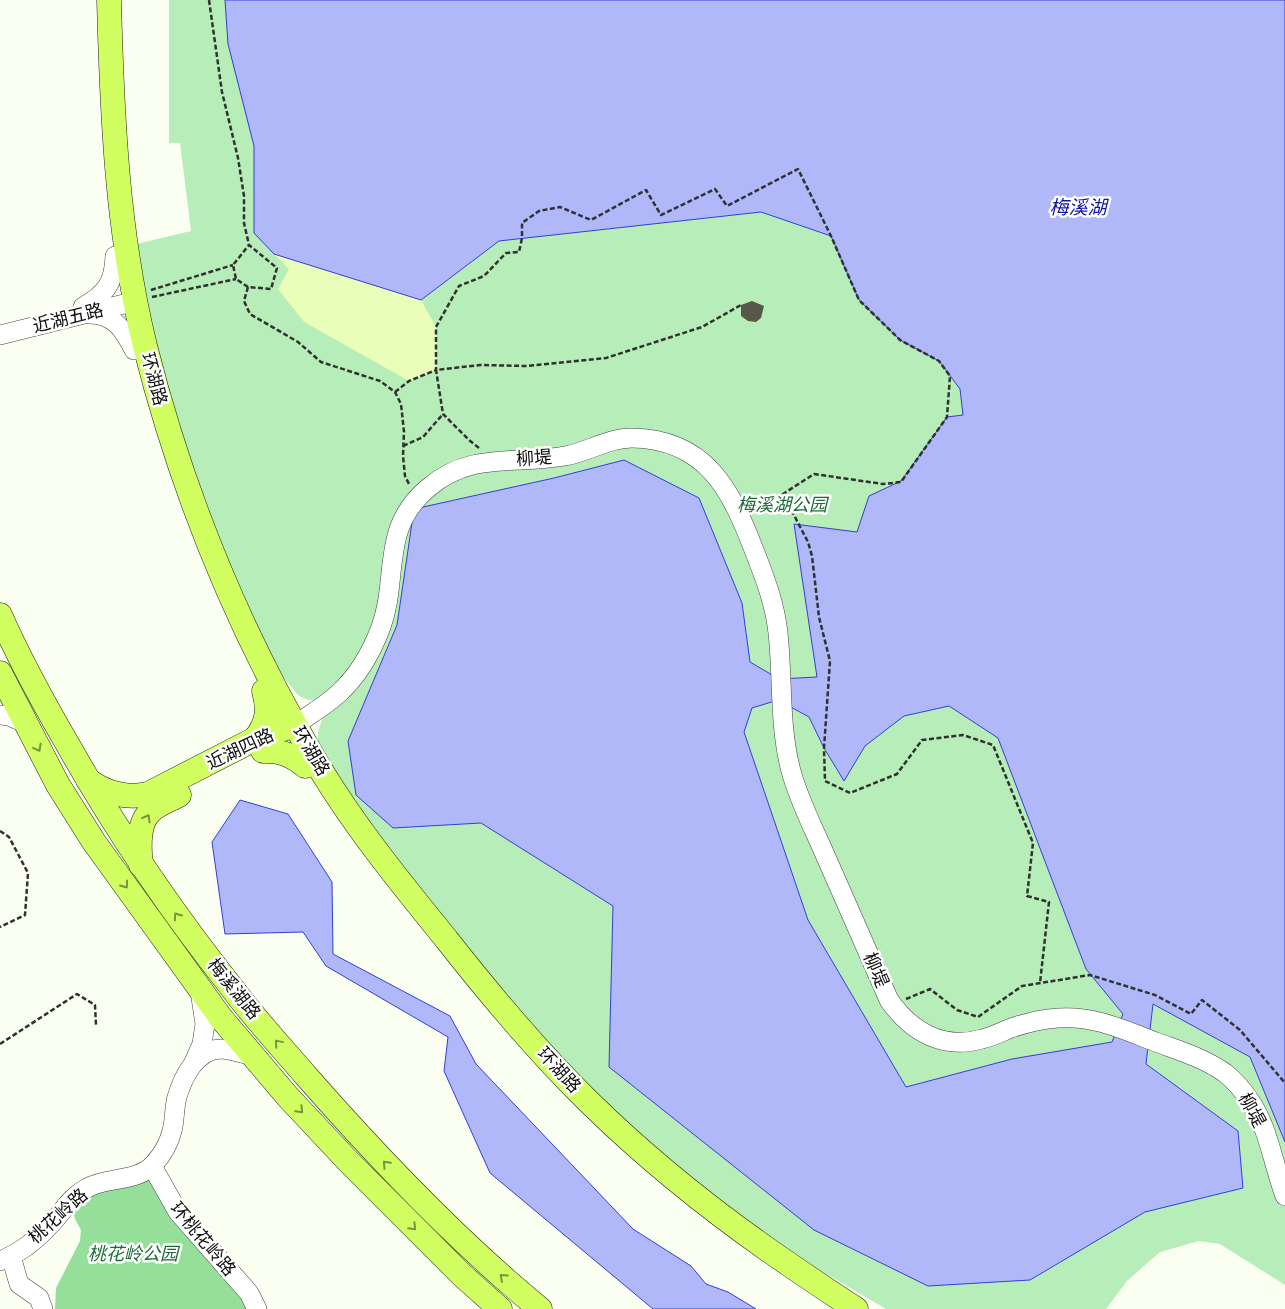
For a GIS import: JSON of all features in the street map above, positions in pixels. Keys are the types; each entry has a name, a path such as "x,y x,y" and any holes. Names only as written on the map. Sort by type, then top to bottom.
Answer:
{"main road":[{"name":"环湖路","path":"98,0 101,131 115,256 145,344 169,432 208,543 269,688 288,728 344,826 372,865 492,1016 580,1110 624,1152 711,1224 833,1309"},
{"name":"环湖路","path":"110,0 115,146 134,350 167,465 196,545 217,595 269,688"},
{"name":"梅溪湖路","path":"0,615 28,673 88,780 141,865 233,990 348,1124 429,1208 540,1309"},
{"name":"梅溪湖路","path":"2,678 58,785 94,842 221,1018 288,1097 409,1224 462,1276 500,1309"},
{"path":"269,688 266,721 259,745 309,762"},
{"name":"近湖四路","path":"141,865 139,852 141,831 149,812 288,728"},
{"name":"近湖四路","path":"88,780 105,791 138,797 259,745"},
{"name":"环湖路","path":"309,762 464,962 533,1043 587,1100 637,1147 709,1206 776,1255 856,1309"}],"street":[{"path":"83,310 103,293 111,282 115,256"},
{"name":"近湖五路","path":"0,328 129,299"},
{"path":"83,310 109,317 116,322 123,329 134,350"},
{"name":"近湖五路","path":"0,335 83,310"},
{"name":"柳堤","path":"288,728 338,694 354,676 375,641 382,625 387,605 394,544 402,519 414,502 443,477 458,470 496,460 568,456 618,439 632,438 674,446 691,454 715,473 741,516 769,588 778,635 782,709 786,747 792,772 799,794 892,1005 898,1014 920,1031 939,1040 955,1042 983,1039 1035,1020 1060,1017 1085,1018 1114,1026 1207,1062 1225,1073 1237,1084 1251,1102 1262,1124 1285,1196"},
{"path":"0,706 3,697 2,678"},
{"path":"269,688 298,706 314,709 320,708"},
{"path":"309,762 311,725 320,708"},
{"path":"0,715 9,716 25,723"},
{"path":"152,1166 161,1156 168,1143 177,1098 184,1077 194,1062 202,1044 205,1024 199,988"},
{"path":"194,1062 206,1053 218,1049 253,1056"},
{"name":"桃花岭路","path":"5,1258 35,1238 50,1225 74,1197 86,1188 100,1182 142,1173 152,1166"},
{"name":"环桃花岭路","path":"152,1166 167,1196 178,1212 249,1293 257,1309"},
{"path":"5,1258 20,1284 39,1298 42,1309"}],"path":[{"path":"129,299 236,280 248,286 270,289 277,268 250,245 244,223 244,196 238,158 222,92 209,0"},
{"path":"496,460 469,440 443,414 436,370 436,327 459,286 484,276 506,253 518,252 522,238 522,223 539,211 560,206 591,220 646,190 661,215 715,189 727,206 798,169 831,236 859,300 900,340 939,361 950,376 947,417 901,482 883,484 814,474 784,494 801,525 812,556 819,617 830,660 824,748 825,781 850,793 897,774 922,740 963,735 993,746 1033,842 1027,896 1049,902 1040,983"},
{"path":"129,299 233,265 250,245"},
{"path":"233,265 236,280"},
{"path":"248,286 244,301 250,314 298,342 322,362 380,381 395,392 401,404 405,476 410,486 423,493"},
{"path":"395,392 410,381 436,370 480,365 527,366 606,358 702,327 740,306"},
{"path":"403,446 423,437 443,414"},
{"path":"0,831 9,837 28,873 25,915 0,928"},
{"path":"892,1005 930,989 957,1010 978,1017 1022,986 1090,975 1154,995 1191,1014 1202,1000 1240,1030 1285,1083"},
{"path":"0,1044 77,994 95,1005 96,1025"}],"green space":[{"name":"梅溪湖","path":"169,0 1285,0 1285,1285 1220,1244 1199,1241 1160,1252 1127,1281 1106,1309 886,1309 781,1247 694,1181 591,1090 454,937 354,808 318,743 318,732 324,713 317,701 308,700 298,695 276,668 220,553 166,393 132,245 191,231 180,143 169,143"},
{"name":"桃花岭公园","path":"146,1179 152,1181 250,1309 55,1309 56,1288 80,1241 81,1230 73,1211 96,1191"}],"sand":[{"path":"274,254 421,300 436,327 436,370 409,381 304,322 278,289 289,269"}],"water":[{"name":"梅溪湖","path":"225,0 1285,0 1285,1142 1250,1057 1153,1004 1146,1064 1238,1131 1243,1188 1145,1212 1030,1280 928,1286 814,1230 609,1067 613,906 481,823 393,828 356,795 348,741 397,625 414,509 554,478 624,460 699,498 742,603 750,662 779,679 817,677 794,524 857,532 869,496 901,481 947,417 963,415 960,389 939,361 900,340 859,300 831,236 761,212 499,241 421,300 274,254 254,233 254,146 228,44","holes":["778,700 809,717 824,748 844,781 865,746 904,716 949,706 998,738 1086,969 1123,1014 1112,1042 1012,1059 906,1087 808,920 744,732 752,708"]},
{"path":"240,800 288,814 332,882 333,954 450,1016 476,1064 633,1229 691,1266 706,1284 728,1292 756,1309 653,1309 490,1173 444,1071 448,1037 326,966 303,932 225,934 212,842"}],"building":[{"path":"752,301 764,306 761,318 756,322 748,321 741,316 741,305"}],"park label":[{"name":"梅溪湖公园","path":"782,505"}]}
